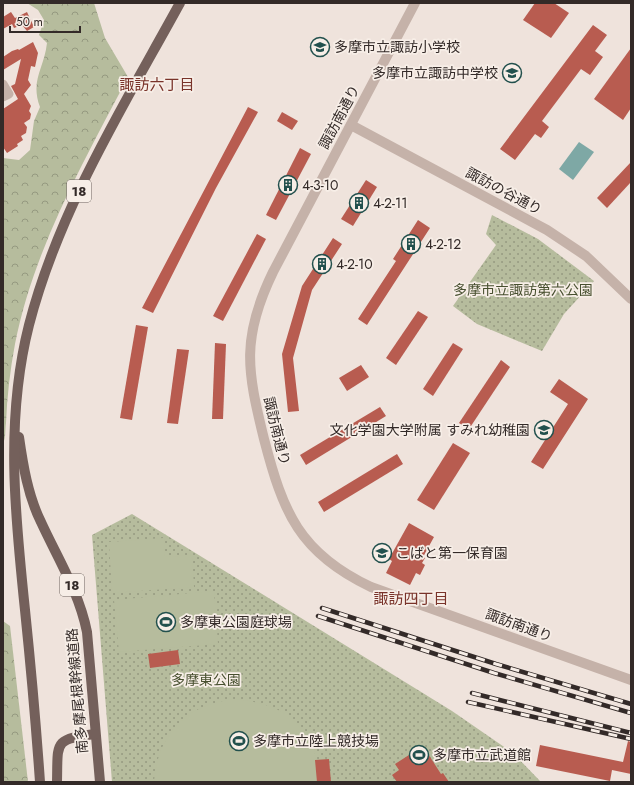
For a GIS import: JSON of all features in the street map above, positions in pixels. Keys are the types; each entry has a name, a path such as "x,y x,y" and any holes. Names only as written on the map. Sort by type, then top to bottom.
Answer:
{"main road":[{"name":"南多摩尾根幹線道路","path":"40,782 13,471 17,395 29,326 55,246 82,185 180,3"},
{"name":"南多摩尾根幹線道路","path":"17,395 21,449 31,496 40,521 69,578 84,618 87,632 100,782"},
{"path":"57,782 58,750 64,740 70,737 95,734"}],"street":[{"name":"諏訪南通り","path":"415,3 258,305 251,335 250,371 253,394 273,474 289,514 317,552 332,565 355,579 378,590 631,680"},
{"path":"3,84 9,94 3,97"},
{"name":"諏訪の谷通り","path":"351,125 547,230 586,256 631,299"}],"green space":[{"path":"27,3 94,3 105,38 128,77 77,174 47,240 34,274 23,308 15,344 3,443 3,158 19,160 30,150 34,121 40,107 37,98 37,82 47,43 39,35 44,20 38,10"},
{"name":"多摩市立諏訪第六公園","path":"492,215 538,239 594,281 564,314 542,351 477,324 453,306 496,245 486,234"},
{"name":"多摩東公園","path":"132,514 452,711 513,753 541,782 112,782 92,535"},
{"name":"多摩東公園庭球場","path":"164,538 165,557 192,555 194,587 112,593 109,542"},
{"name":"多摩東公園庭球場","path":"214,591 218,644 119,652 114,600"},
{"path":"3,621 10,626 28,782 3,782"},
{"name":"多摩市立陸上競技場","path":"234,699 250,701 274,708 288,716 314,741 317,782 154,782 161,749 168,736 178,724 189,715 202,708 217,702"}],"water":[{"path":"579,142 594,152 573,180 559,169"}],"building":[{"path":"535,3 554,3 569,13 551,38 523,20"},
{"path":"11,12 15,18 27,12 34,27 27,31 22,25 14,28 12,24 3,29 3,17"},
{"path":"593,25 607,35 595,51 603,57 590,75 581,69 542,121 549,127 541,138 535,134 515,160 500,149"},
{"path":"33,42 38,53 35,67 31,66 28,80 31,85 24,94 31,106 29,111 31,114 30,119 24,123 27,127 26,133 21,136 23,140 17,144 18,146 7,153 3,147 3,109 18,99 11,86 15,84 21,59 3,70 3,57 12,51 19,50"},
{"path":"631,48 631,108 623,120 594,99"},
{"path":"248,107 258,112 216,188 153,313 142,308"},
{"path":"282,112 298,121 292,130 277,121"},
{"name":"4-3-10","path":"300,148 311,154 276,220 266,215"},
{"path":"631,162 631,182 607,208 597,198"},
{"name":"4-2-11","path":"366,180 377,187 353,226 341,219"},
{"path":"418,220 430,228 367,325 358,319 396,261 393,259"},
{"path":"257,234 266,239 223,321 213,316"},
{"path":"333,238 342,244 312,290 293,358 299,411 288,412 282,354 302,286"},
{"path":"418,311 428,317 396,365 386,358"},
{"path":"136,325 148,327 132,420 120,418"},
{"path":"215,343 226,344 223,419 212,419"},
{"path":"453,343 463,349 433,396 423,389"},
{"path":"177,349 189,350 178,424 167,423"},
{"path":"501,360 510,367 469,429 459,423"},
{"path":"361,365 369,377 347,391 339,378"},
{"path":"559,379 588,399 543,469 531,462 568,404 550,392"},
{"path":"380,407 386,416 306,465 300,455"},
{"path":"453,443 470,453 434,510 417,500"},
{"path":"397,454 403,464 324,512 318,502"},
{"path":"409,523 434,537 423,557 425,558 422,563 425,565 420,575 416,573 410,585 386,573 392,561 389,559"},
{"path":"178,650 180,664 150,668 148,654"},
{"path":"628,741 631,742 631,774 612,770 610,781 536,766 540,745 623,762"},
{"name":"多摩市立武道館","path":"423,746 441,774 443,773 449,782 397,782 392,775 399,770 395,764"},
{"path":"329,759 331,782 317,782 315,760"}],"railway":[{"path":"322,608 496,664 631,704"},
{"path":"318,616 494,673 631,713"},
{"path":"472,693 631,733"},
{"path":"468,702 631,739"}],"place":[{"name":"多摩市立諏訪小学校","path":"320,47"},
{"name":"多摩市立諏訪中学校","path":"512,73"},
{"name":"4-3-10","path":"288,185"},
{"name":"4-2-11","path":"359,203"},
{"name":"4-2-12","path":"411,244"},
{"name":"4-2-10","path":"322,264"},
{"name":"文化学園大学附属 すみれ幼稚園","path":"544,430"},
{"name":"こばと第一保育園","path":"382,553"},
{"name":"多摩東公園庭球場","path":"166,622"},
{"name":"多摩市立陸上競技場","path":"239,741"},
{"name":"多摩市立武道館","path":"419,755"}],"district":[{"name":"諏訪六丁目","path":"157,85"},
{"name":"諏訪四丁目","path":"411,599"}]}
